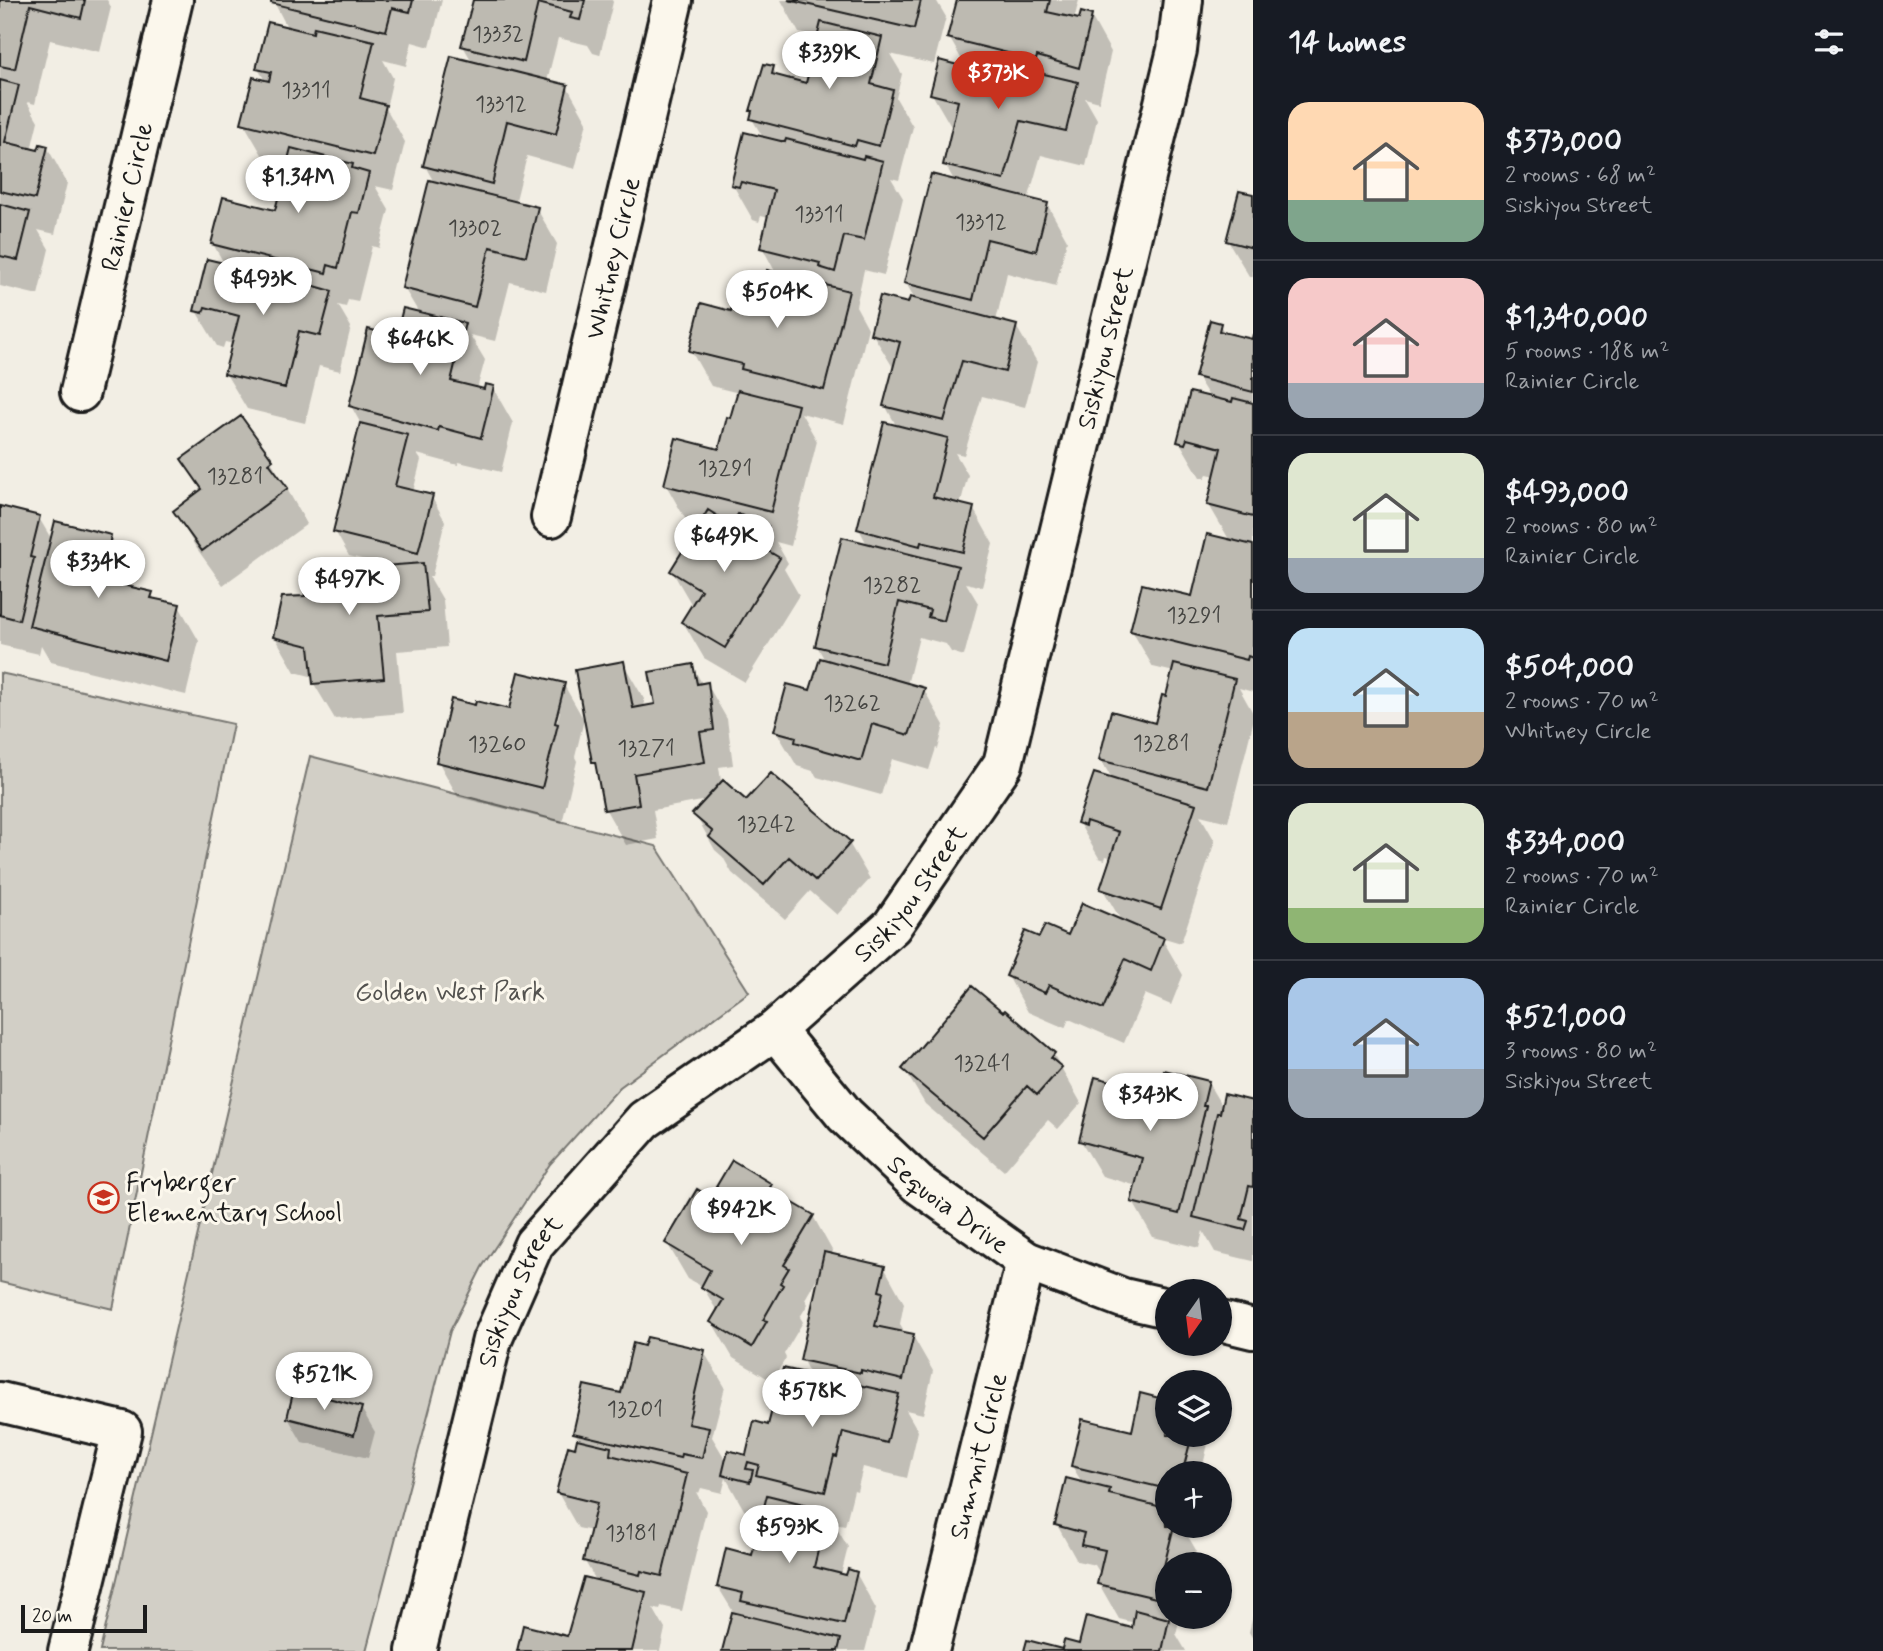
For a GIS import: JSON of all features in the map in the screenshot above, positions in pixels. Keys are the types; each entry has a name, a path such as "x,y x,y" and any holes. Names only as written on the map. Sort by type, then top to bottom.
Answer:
{"street":[{"name":"Rainier Circle","path":"80,392 173,0"},
{"name":"Whitney Circle","path":"551,517 673,0"},
{"name":"Siskiyou Street","path":"416,1651 492,1340 534,1244 644,1120 775,1030 892,926 1003,764 1177,50 1183,0"},
{"name":"Sequoia Drive","path":"775,1030 845,1115 918,1184 1026,1261 1123,1298 1155,1305"},
{"name":"Summit Circle","path":"929,1651 1026,1261"},
{"path":"1232,1324 1253,1329"},
{"path":"0,1402 122,1432 68,1651"}],"green space":[{"path":"0,673 233,724 113,1309 0,1282"},
{"name":"Golden West Park","path":"310,756 656,846 749,992 620,1087 550,1164 482,1267 450,1331 366,1651 100,1651"}],"building":[{"path":"0,0 85,0 81,18 30,5 15,69 0,66"},
{"path":"271,0 413,0 410,12 392,8 386,31 271,3"},
{"path":"473,0 585,0 580,20 570,18 572,12 538,3 524,62 461,46"},
{"path":"788,0 921,0 914,29"},
{"path":"957,0 1050,0 1047,12 1079,19 1081,12 1092,15 1079,68 1037,56 1036,60 947,38"},
{"path":"268,22 313,33 314,27 374,41 360,98 386,105 373,156 241,123 253,77 269,81 271,72 256,69"},
{"path":"821,22 882,37 871,84 893,90 879,146 857,140 855,146 750,119 764,64 774,66 772,74 806,83"},
{"path":"451,56 568,85 556,134 507,121 492,184 423,166"},
{"path":"968,56 1078,82 1066,131 1021,121 1004,180 943,165 958,101 930,94 939,60 965,67"},
{"path":"0,80 19,85 5,142 38,150 40,144 48,146 35,199 0,191"},
{"path":"744,132 785,142 786,139 863,159 864,156 883,161 864,240 844,236 835,272 819,267 820,263 760,248 774,190 741,182 739,187 731,185"},
{"path":"291,148 353,164 352,168 369,173 359,213 352,212 338,268 328,265 326,273 211,244 223,197 275,210"},
{"path":"931,174 1048,203 1036,251 987,239 973,300 904,283"},
{"path":"429,180 538,207 526,256 490,247 475,307 402,288"},
{"path":"1239,191 1253,194 1253,248 1226,241"},
{"path":"0,204 30,212 18,260 0,256"},
{"path":"207,259 249,269 250,265 311,280 311,285 332,291 320,336 299,331 285,388 224,374 239,316 205,307 203,313 194,311"},
{"path":"767,270 849,291 824,390 741,369 742,364 689,351 701,303 731,311 734,299 758,305"},
{"path":"880,296 908,303 910,297 1017,325 1005,372 962,361 944,421 883,406 900,342 870,334"},
{"path":"403,308 465,323 451,381 484,389 485,384 494,386 481,438 439,427 438,431 349,406 368,329 396,336"},
{"path":"1210,320 1221,323 1219,331 1252,339 1253,334 1253,392 1195,377"},
{"path":"738,390 798,405 771,512 664,485 676,438 719,449 727,417 730,418"},
{"path":"1190,392 1232,402 1233,398 1253,403 1253,517 1207,505 1221,448 1187,439 1185,444 1177,442"},
{"path":"241,416 273,460 269,463 288,488 202,551 173,511 202,489 181,459"},
{"path":"884,422 948,438 933,497 974,507 963,552 921,542 920,546 857,529"},
{"path":"360,423 408,435 395,486 433,495 418,553 333,532"},
{"path":"0,506 40,516 30,557 34,558 19,620 0,615"},
{"path":"708,510 732,525 738,514 768,526 758,545 780,558 725,648 681,622 701,590 670,571"},
{"path":"55,521 111,535 109,546 101,544 92,578 153,592 151,598 180,604 166,661 29,626"},
{"path":"1207,534 1253,545 1253,658 1248,656 1247,660 1130,631 1142,584 1192,596"},
{"path":"842,537 958,566 944,621 928,617 930,610 899,602 884,663 815,646"},
{"path":"423,563 428,612 378,616 384,678 313,684 309,646 273,637 282,597 305,596 303,572"},
{"path":"820,658 925,688 909,735 872,724 861,761 795,742 796,737 774,731 787,684 810,690"},
{"path":"624,661 633,708 655,704 649,672 693,664 697,684 708,682 714,730 700,732 705,762 634,774 639,804 604,810 575,670"},
{"path":"1174,664 1235,679 1208,787 1099,760 1111,711 1155,723 1162,695 1166,696"},
{"path":"518,672 565,683 542,788 436,762 451,699 475,705 476,701 509,709"},
{"path":"771,773 851,842 816,881 789,857 764,885 709,837 713,832 692,814 723,780 746,800"},
{"path":"1094,773 1196,804 1161,909 1100,889 1119,832 1086,821 1085,826 1077,823"},
{"path":"1082,903 1164,938 1151,971 1125,959 1103,1009 1049,985 1045,993 1006,976 1025,931 1039,937 1045,925 1068,935"},
{"path":"972,986 1055,1053 1051,1058 1062,1067 1037,1095 1027,1086 983,1137 902,1069"},
{"path":"1164,1070 1209,1081 1203,1106 1206,1106 1179,1214 1131,1202 1142,1158 1079,1141 1095,1077 1158,1093"},
{"path":"1224,1094 1253,1101 1253,1187 1249,1186 1241,1219 1248,1221 1245,1230 1193,1217 1217,1113 1220,1113"},
{"path":"732,1160 772,1184 769,1189 814,1215 784,1265 789,1268 780,1283 783,1285 763,1320 767,1321 752,1347 710,1322 723,1300 701,1287 710,1270 665,1243 697,1189 710,1197"},
{"path":"824,1252 885,1266 879,1291 883,1292 875,1326 914,1334 903,1380 800,1360"},
{"path":"647,1337 705,1350 688,1424 709,1428 702,1458 681,1454 680,1458 573,1433 584,1385 621,1393 633,1343 644,1346"},
{"path":"783,1368 899,1394 887,1443 843,1432 825,1492 756,1475 759,1465 748,1462 746,1469 753,1470 750,1482 722,1475 728,1450 746,1455 754,1421 768,1425"},
{"path":"294,1389 362,1407 354,1435 287,1418"},
{"path":"1140,1393 1155,1397 1155,1447 1189,1447 1185,1461 1155,1461 1155,1486 1071,1466 1082,1419 1132,1431"},
{"path":"577,1439 611,1447 610,1455 687,1474 662,1576 641,1571 640,1575 583,1561 597,1503 556,1493 568,1446 575,1448"},
{"path":"1066,1478 1110,1489 1109,1494 1155,1505 1155,1538 1171,1538 1168,1552 1155,1552 1155,1598 1097,1584 1105,1550 1081,1545 1084,1533 1055,1525"},
{"path":"767,1495 828,1510 814,1567 846,1575 848,1569 857,1572 844,1624 741,1601 743,1593 717,1587 726,1548 752,1555"},
{"path":"584,1577 646,1592 632,1651 517,1651 523,1625 567,1636"},
{"path":"1135,1610 1155,1615 1155,1629 1167,1629 1162,1651 1024,1651 1027,1640 1062,1649 1064,1640 1079,1644 1086,1616 1132,1628"},
{"path":"732,1612 841,1639 838,1651 722,1651"}],"place":[{"name":"Fryberger Elementary School","path":"103,1197"}]}
